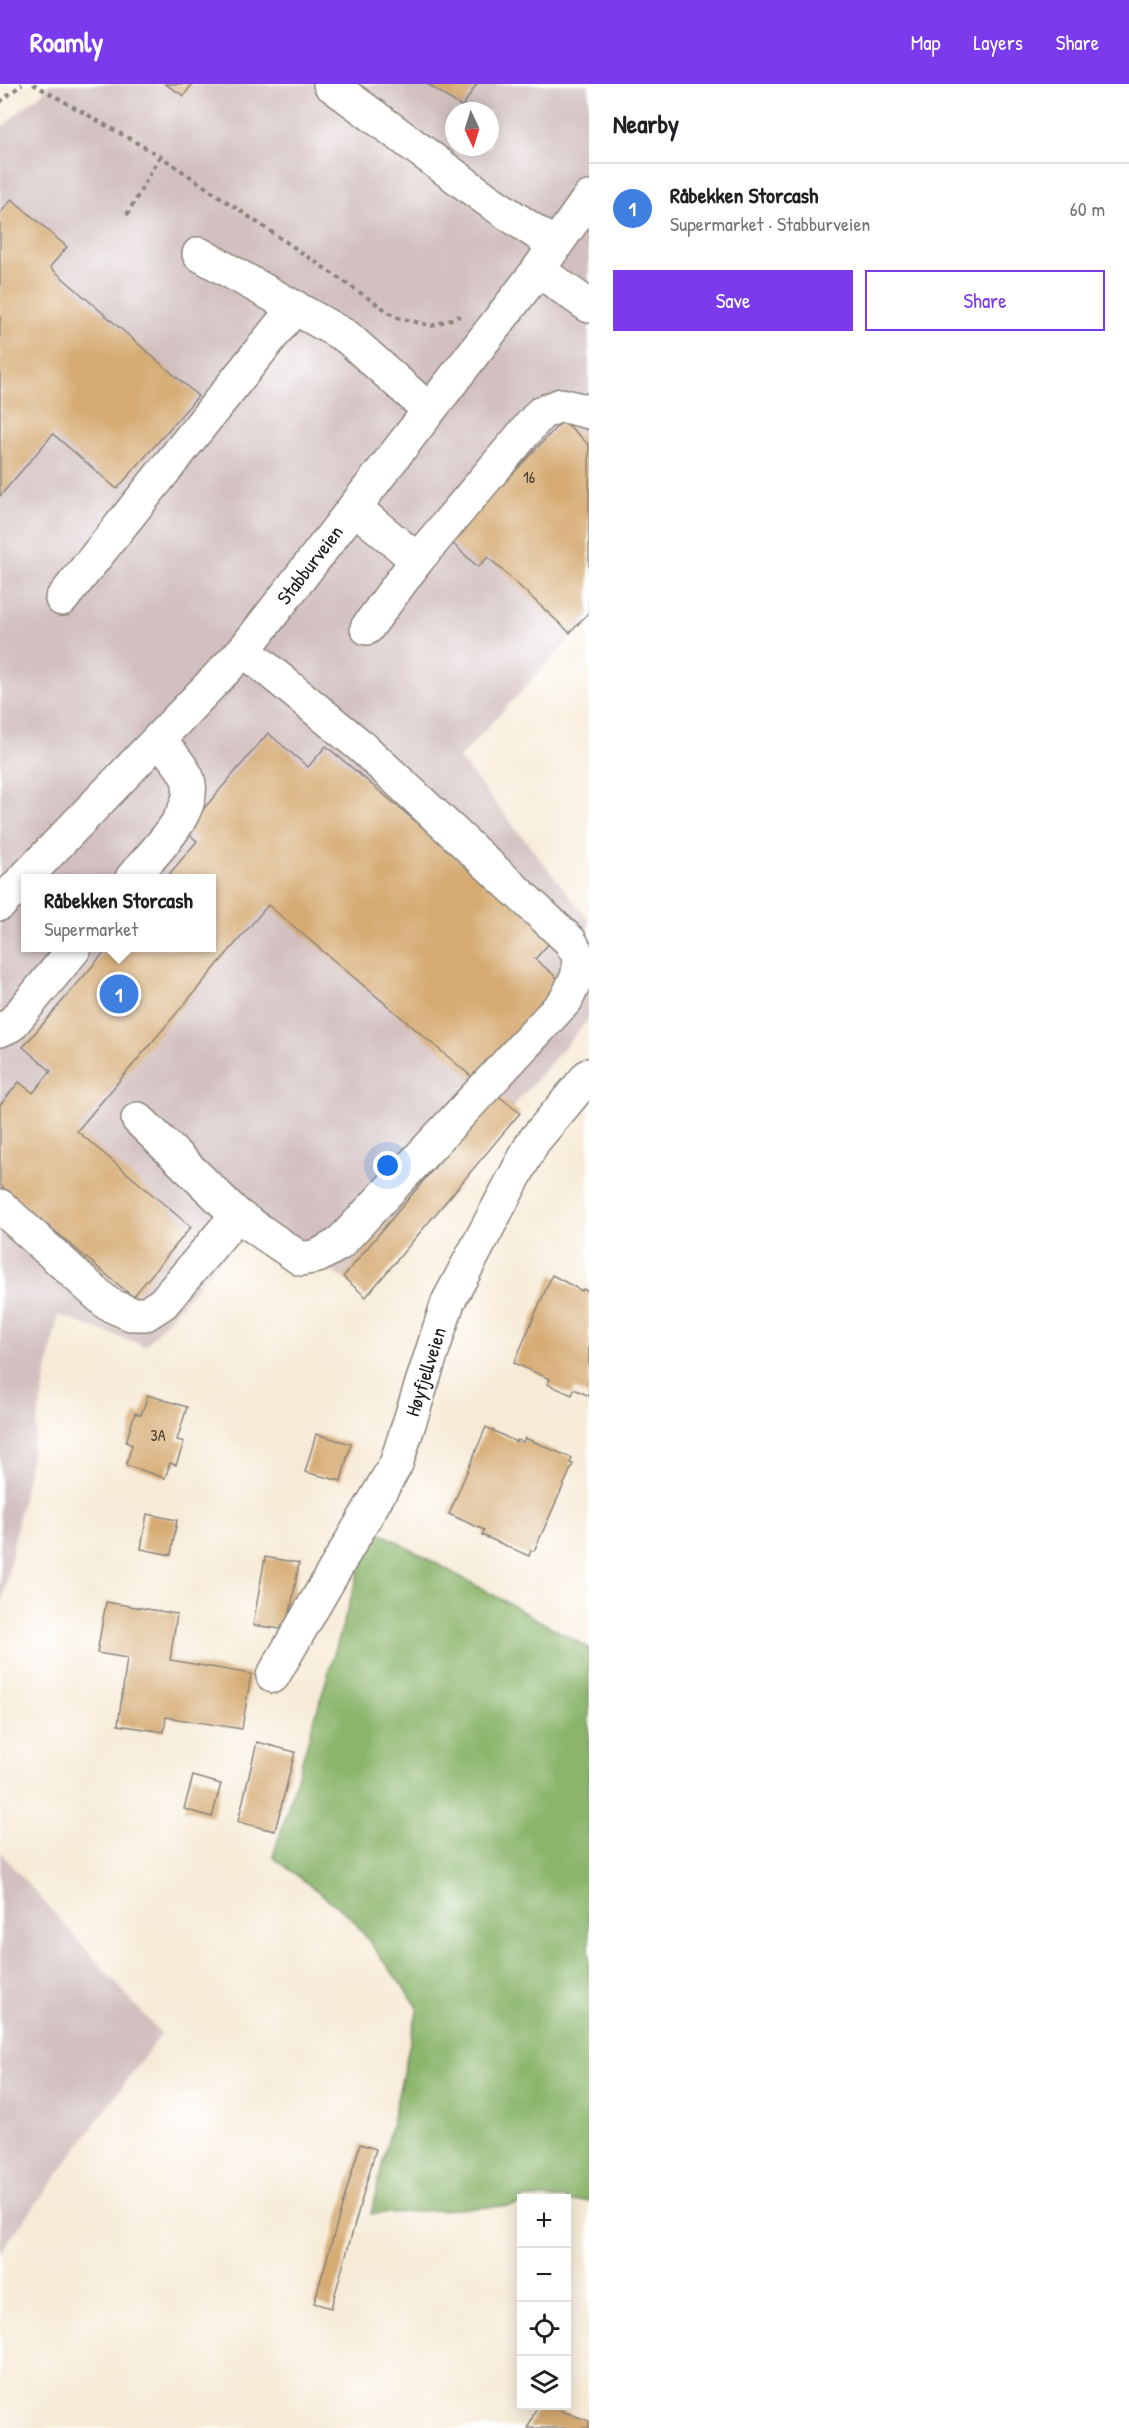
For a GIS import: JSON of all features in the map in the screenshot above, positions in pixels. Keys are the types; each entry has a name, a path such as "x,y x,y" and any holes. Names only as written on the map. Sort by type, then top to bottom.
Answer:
{"street":[{"path":"330,84 489,201 546,257 589,306"},
{"name":"Stabburveien","path":"29,874 244,650 497,322 589,198"},
{"path":"199,254 347,337 429,410"},
{"path":"62,598 295,307"},
{"path":"367,628 417,560 541,413 561,405 589,412"},
{"path":"355,507 417,560"},
{"path":"138,1119 237,1215 301,1259 318,1256 339,1244 566,1000 579,975 579,957 570,941 363,748 244,650"},
{"path":"136,874 177,824 190,800 187,778 159,739"},
{"name":"Stabburveien","path":"0,904 21,882"},
{"path":"0,1030 10,1024 72,952"},
{"name":"Høyfjellveien","path":"273,1676 396,1464 453,1292 533,1142 589,1074"},
{"path":"0,1206 108,1304 131,1314 146,1314 163,1303 237,1215"}],"path":[{"path":"0,102 22,84"},
{"path":"33,84 160,156 396,317 432,326 475,312 497,322"},
{"path":"128,215 160,156"}],"shaded area":[{"path":"48,84 589,84 589,619 459,758 589,920 589,1019 357,1286 249,1227 145,1346 58,1315 0,1614 0,128 43,92"},
{"path":"0,1852 161,2034 0,2253"}],"green space":[{"path":"372,1528 589,1648 589,2201 571,2202 571,2194 517,2194 517,2205 371,2214 418,2007 351,1917 273,1857"}],"building":[{"path":"165,84 192,84 184,96"},
{"path":"427,84 477,84 465,102 454,102"},
{"path":"12,199 67,247 50,267 198,396 117,489 53,434 0,496 0,213"},
{"path":"563,420 589,445 589,612 570,633 488,557 478,567 450,541"},
{"path":"268,733 308,767 326,746 554,938 535,959 562,982 478,1082 268,905 77,1131 191,1227 133,1297 0,1185 0,1105 19,1082 33,1093 51,1071 23,1047 105,952 216,952 216,874 169,874 197,841 185,831"},
{"path":"496,1094 520,1113 366,1297 343,1277"},
{"path":"552,1275 582,1291 583,1289 589,1292 589,1396 574,1389 572,1395 547,1384 550,1379 514,1363"},
{"path":"148,1395 187,1407 177,1440 184,1442 176,1465 170,1463 165,1478 126,1465 132,1445 126,1442 135,1413 141,1415"},
{"path":"486,1427 516,1442 517,1440 523,1442 525,1438 572,1458 570,1463 573,1464 534,1551 531,1550 529,1556 482,1535 484,1530 449,1514"},
{"path":"316,1434 351,1444 341,1481 305,1472"},
{"path":"147,1514 177,1520 171,1555 141,1549"},
{"path":"265,1557 299,1563 287,1630 253,1625"},
{"path":"106,1602 177,1614 170,1660 251,1674 242,1729 166,1717 164,1732 118,1725 127,1658 97,1653"},
{"path":"257,1742 295,1752 275,1831 238,1822"},
{"path":"193,1776 221,1784 212,1817 184,1809"},
{"path":"360,2144 376,2149 331,2308 314,2303"},
{"path":"535,2410 559,2410 589,2421 589,2428 528,2428"}],"place":[{"name":"Råbekken Storcash","path":"119,994"}]}
